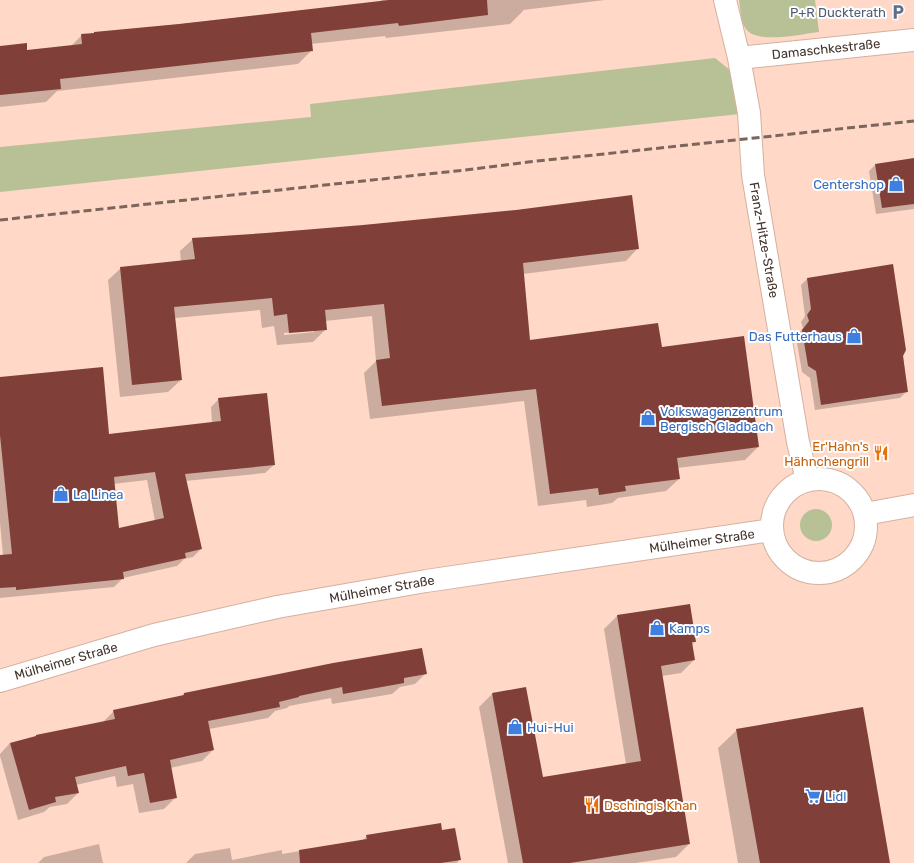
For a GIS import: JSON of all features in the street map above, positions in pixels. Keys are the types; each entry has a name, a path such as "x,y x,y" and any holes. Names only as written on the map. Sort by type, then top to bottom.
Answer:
{"main road":[{"name":"Franz-Hitze-Straße","path":"726,0 749,113 753,175 798,442 808,480"},
{"name":"Damaschkestraße","path":"739,58 914,40"},
{"path":"822,478 843,485 859,500 865,514 866,529 863,543 856,556 845,566 831,572 815,573 799,569 785,560 776,546 771,530 772,517 776,504 784,493 795,484 808,480 822,478"},
{"path":"865,514 914,505"},
{"name":"Mülheimer Straße","path":"0,681 154,635 277,607 433,580 771,530"}],"green space":[{"path":"739,0 815,0 819,32 783,37 763,37 755,35 749,32 744,25 741,17"},
{"path":"715,58 730,70 740,114 0,192 0,147 311,117 310,104"},
{"path":"813,509 819,509 828,513 832,525 828,537 819,541 813,541 804,537 800,528 800,522 804,513"}],"building":[{"path":"389,0 487,0 488,15 399,26 398,23 311,33 313,51 60,79 61,89 0,95 0,46 27,43 27,50 82,44 81,34 94,32 179,24"},
{"name":"Centershop","path":"914,158 914,204 882,208 875,164"},
{"path":"632,195 639,249 523,263 530,340 658,323 662,347 744,336 759,447 677,458 680,479 625,486 626,491 599,495 598,488 550,494 536,389 382,406 376,360 390,358 384,304 325,310 327,330 289,333 287,314 274,316 272,298 174,307 182,380 132,385 120,267 195,259 192,238 363,225 516,210"},
{"name":"Das Futterhaus","path":"893,264 906,350 903,356 908,392 821,405 816,371 808,366 802,330 809,321 807,315 811,309 807,278"},
{"name":"La Linea","path":"103,367 109,434 221,421 218,398 267,393 275,465 185,474 202,549 185,553 186,558 123,572 124,579 16,590 16,587 0,588 0,555 12,554 0,435 0,377","holes":["155,472 164,518 119,528 114,477"]},
{"path":"690,604 696,642 692,642 695,660 661,666 690,844 570,863 523,863 492,693 526,687 543,777 641,761 617,615"},
{"path":"422,648 427,674 404,678 404,683 343,694 342,687 299,696 279,702 280,707 208,721 214,750 170,760 177,798 150,803 144,773 128,776 126,766 75,777 79,793 55,797 56,802 29,810 10,743 36,735 115,719 113,710 184,695 184,693 333,663"},
{"name":"Lidl","path":"863,707 890,863 760,863 736,729"},
{"path":"441,823 442,830 455,828 461,860 441,863 300,863 299,850 367,839 366,835"}],"railway":[{"path":"0,220 914,121"}],"place":[{"name":"P+R Duckterath","path":"898,12"},
{"name":"Centershop","path":"896,184"},
{"name":"Das Futterhaus","path":"854,336"},
{"name":"Volkswagenzentrum Bergisch Gladbach","path":"648,418"},
{"name":"Er'Hahn's Hähnchengrill","path":"881,453"},
{"name":"La Linea","path":"61,494"},
{"name":"Kamps","path":"657,628"},
{"name":"Hui-Hui","path":"515,727"},
{"name":"Lidl","path":"813,796"},
{"name":"Dschingis Khan","path":"592,805"}]}
